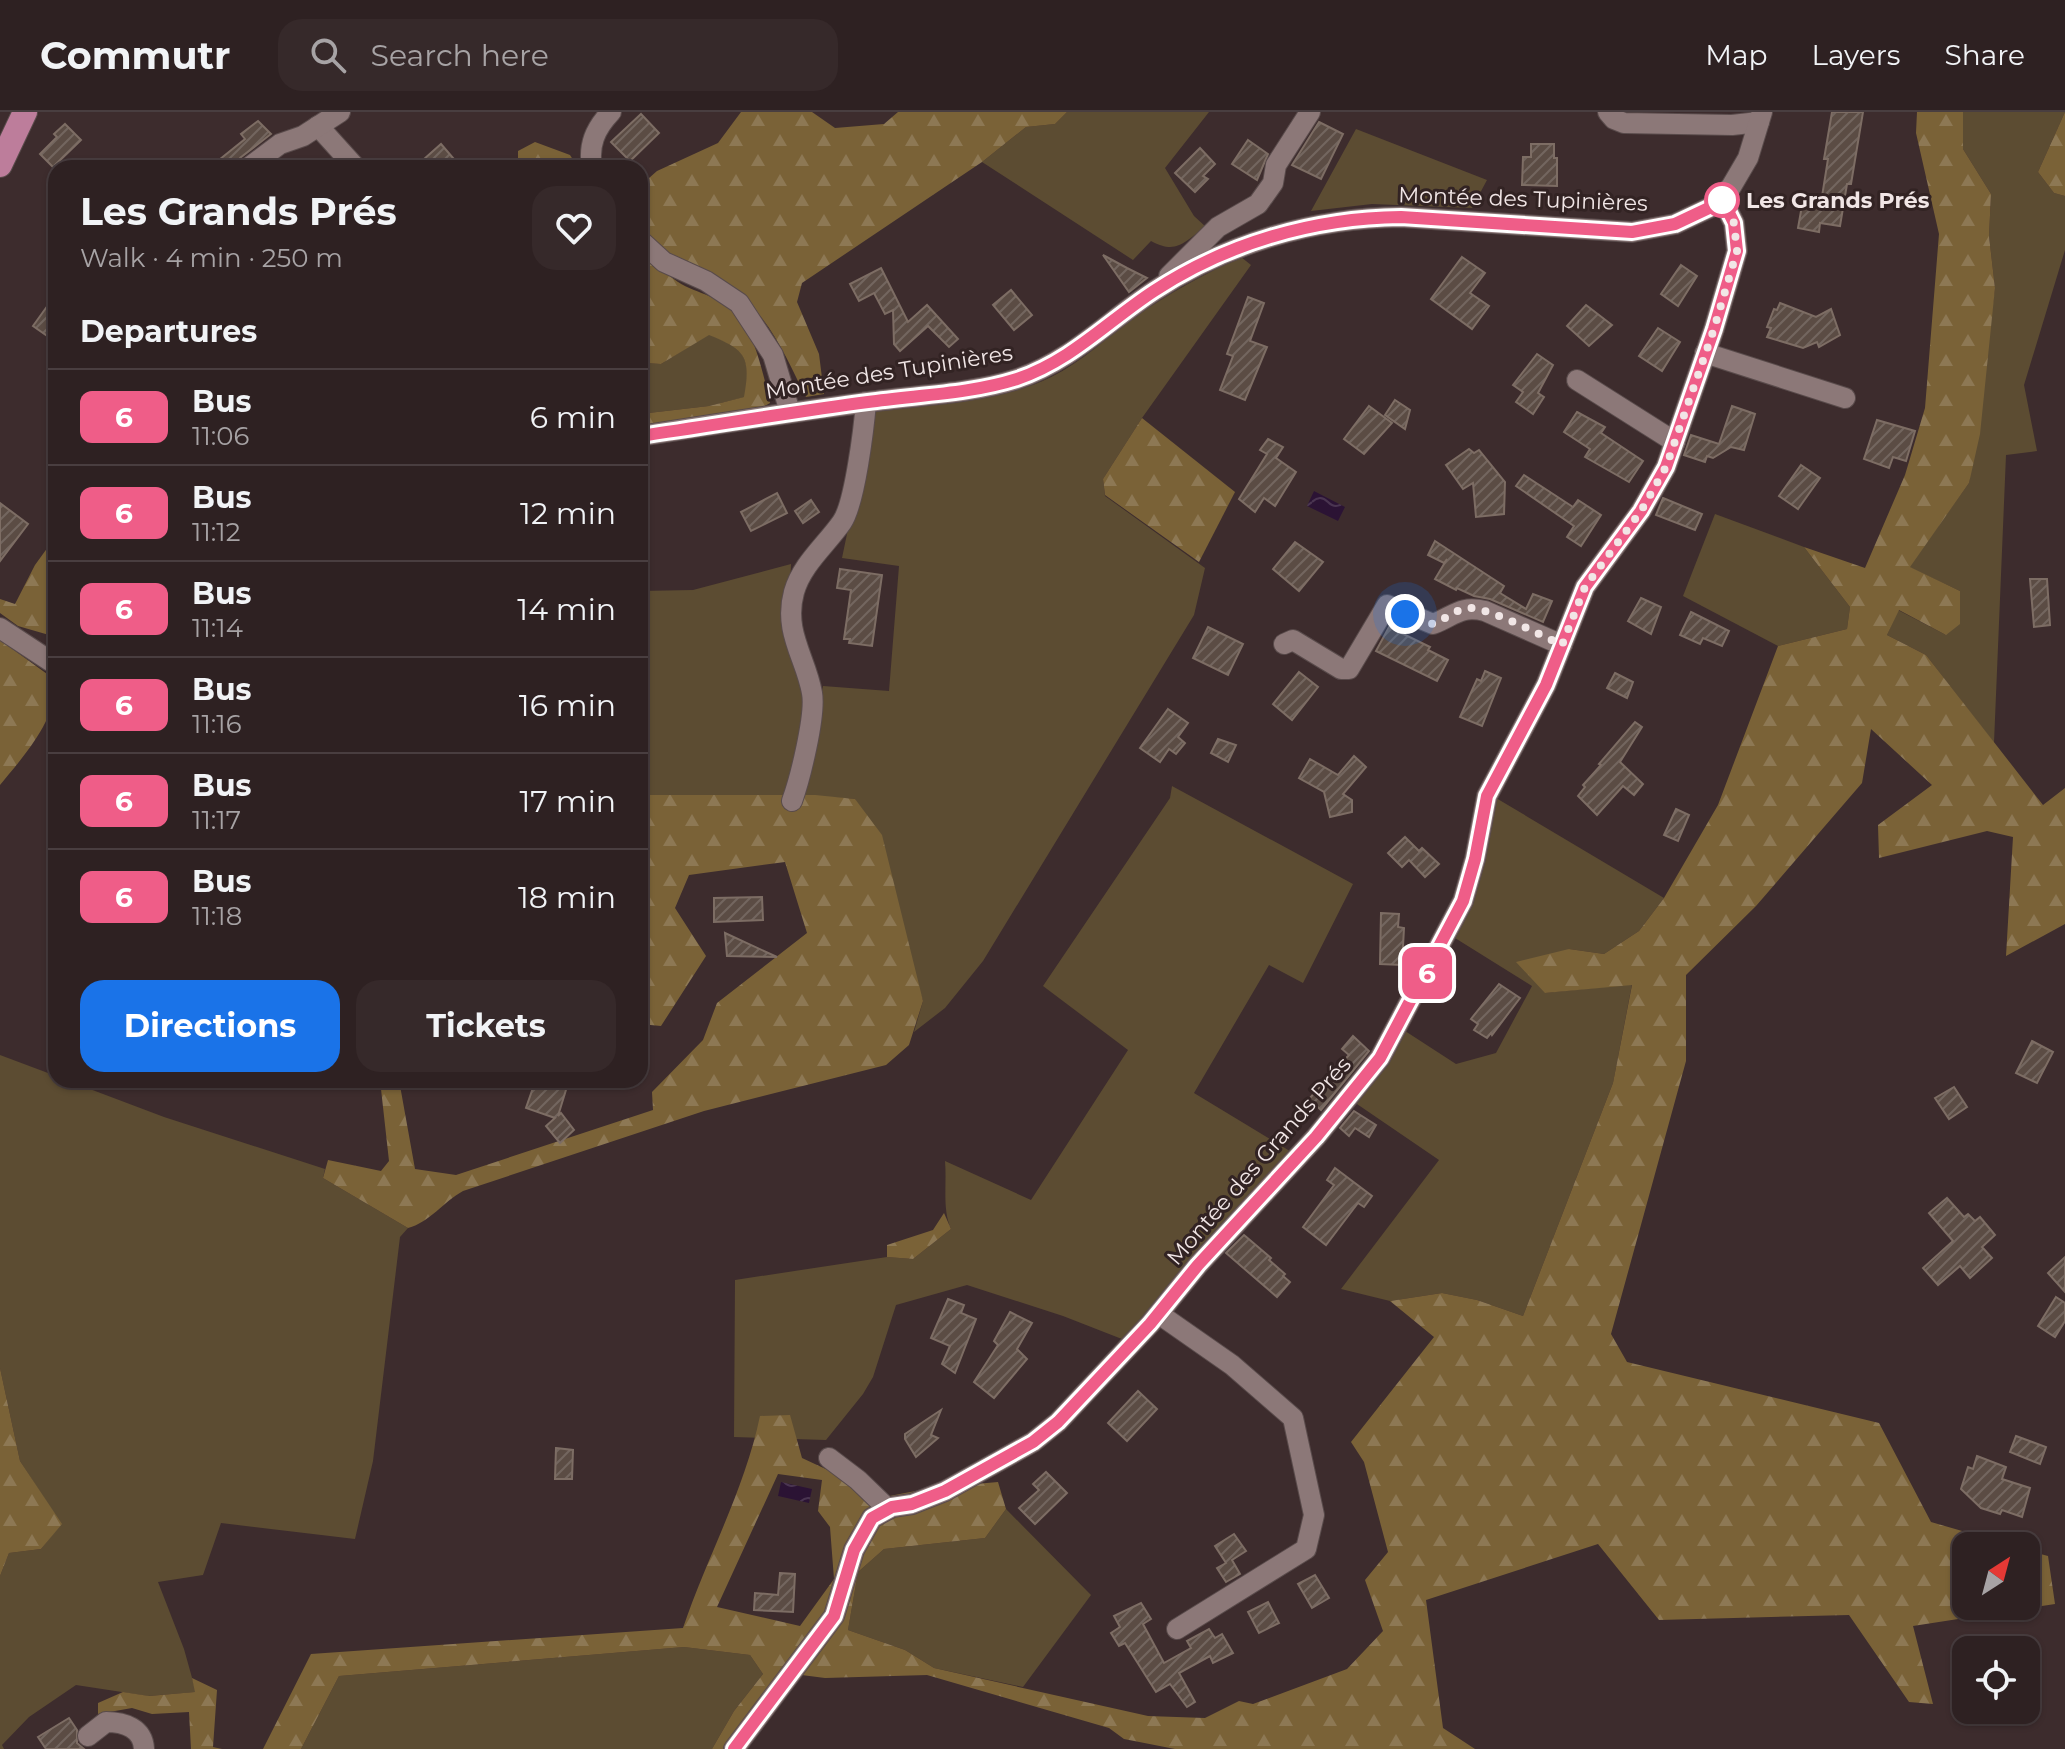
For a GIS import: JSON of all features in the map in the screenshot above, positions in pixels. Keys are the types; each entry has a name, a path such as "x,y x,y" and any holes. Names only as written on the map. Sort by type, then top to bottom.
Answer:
{"main road":[{"path":"0,165 25,112"}],"street":[{"path":"259,160 280,144 303,136 340,112"},
{"path":"592,160 591,143 596,130 611,112"},
{"path":"1155,290 1218,227 1258,204 1273,183 1276,165 1310,112"},
{"path":"1608,112 1624,123 1732,125 1760,117"},
{"name":"Montée des Tupinières","path":"648,435 995,384 1039,371 1080,346 1155,290 1219,256 1260,240 1343,221 1401,217 1632,232 1675,224 1722,199 1742,173 1760,117"},
{"path":"318,126 349,160"},
{"name":"Montée des Grands Prés","path":"888,1509 912,1504 945,1491 1033,1442 1087,1392 1159,1314 1234,1224 1316,1137 1380,1058 1463,901 1487,796 1546,685 1585,587 1641,511 1666,467 1737,251 1734,223 1722,199"},
{"path":"648,247 664,262 706,281 739,303 773,355 790,412"},
{"path":"1705,353 1845,398"},
{"path":"1577,380 1675,442"},
{"path":"792,801 813,702 793,633 791,610 794,592 812,559 847,512 866,402"},
{"path":"1284,644 1293,640 1341,669 1349,669 1387,605 1433,624 1471,607 1562,645"},
{"path":"0,628 48,660"},
{"path":"1159,1314 1232,1365 1293,1418 1314,1515 1306,1549 1177,1629"},
{"path":"734,1749 825,1631 834,1616 854,1550 872,1518 888,1509 829,1458"},
{"path":"88,1736 106,1722 126,1725 138,1732 144,1741 144,1749"}],"shaded area":[{"path":"1067,112 1209,112 1165,168 1194,216 1206,227 1174,247 1151,241 1133,260 982,162 1026,127 1055,124"},
{"path":"1963,112 2065,112 2038,172 2054,193 2065,196 2065,250 2024,385 2037,451 2006,455 1994,743 1926,655 1887,635 1898,610 1946,635 1960,591 1909,567 1969,483 1995,288 1989,236 1991,194 1963,149"},
{"path":"1356,129 1487,180 1472,208 1372,204 1311,211"},
{"path":"1241,257 1251,265 1142,418 1103,479 1105,496 1205,568 1194,615 983,961 945,1008 914,1032 923,1001 855,799 801,795 823,686 889,691 899,566 842,558 872,414 877,409 988,397 1031,386 1073,364 1161,300"},
{"path":"709,334 731,345 743,356 747,373 745,397 709,406 648,413 648,363 661,364"},
{"path":"1715,514 1804,547 1850,607 1847,629 1778,646 1683,596"},
{"path":"791,564 788,633 809,696 792,781 783,795 648,795 648,591 693,590"},
{"path":"1172,786 1353,884 1303,983 1269,965 1194,1093 1293,1153 1127,1341 1063,1316 967,1285 896,1305 873,1377 826,1440 734,1437 735,1280 887,1257 913,1259 951,1229 946,1205 945,1161 1031,1200 1128,1050 1043,986 1170,798"},
{"path":"1496,798 1664,898 1639,931 1604,954 1569,949 1545,993 1632,984 1613,1083 1523,1316 1477,1300 1442,1293 1390,1301 1341,1289 1439,1160 1354,1102 1402,1029 1456,1064 1496,1053 1532,986 1455,938 1464,919"},
{"path":"0,1055 48,1073 48,1088 87,1088 164,1117 325,1169 323,1178 408,1228 400,1237 373,1461 355,1539 221,1523 203,1575 158,1582 184,1649 196,1692 148,1696 76,1685 29,1717 2,1745 4,1749 0,1749 0,1576 9,1553 41,1549 61,1524 20,1461 0,1368"},
{"path":"1006,1509 1091,1595 1023,1687 934,1668 905,1650 848,1630 858,1572 884,1549 985,1538"},
{"path":"684,1647 750,1655 763,1674 734,1711 712,1749 301,1749 339,1676"}],"green space":[{"path":"741,112 812,112 835,128 884,124 898,112 1067,112 1055,124 1026,127 982,162 802,283 797,302 819,354 824,394 806,397 779,344 753,308 731,290 687,265 648,237 648,179 657,171 718,143"},
{"path":"1917,112 1963,112 1963,149 1991,194 1989,236 1995,288 1980,434 1969,483 1910,567 1960,591 1960,624 1946,635 1899,610 1887,635 1926,655 2043,805 2065,788 2065,924 2006,956 2013,837 1987,831 1879,858 1878,825 1932,785 1871,729 1862,783 1756,906 1686,975 1686,1061 1611,1334 1627,1362 1879,1423 1931,1522 1966,1532 1952,1532 1952,1620 1913,1626 1933,1704 1909,1702 1849,1615 1659,1620 1598,1544 1426,1600 1443,1728 1475,1749 1175,1749 1124,1739 1109,1728 927,1675 825,1678 786,1673 727,1749 712,1749 734,1711 763,1674 750,1655 684,1647 339,1676 301,1749 263,1749 311,1654 683,1628 745,1470 760,1416 790,1415 802,1458 845,1478 874,1499 931,1488 998,1482 1006,1509 985,1538 884,1549 858,1572 848,1630 905,1650 934,1668 1148,1716 1205,1718 1239,1701 1253,1704 1347,1669 1383,1631 1365,1580 1388,1552 1364,1462 1351,1442 1434,1337 1390,1301 1442,1293 1477,1300 1523,1316 1613,1083 1632,985 1545,993 1516,962 1569,949 1604,954 1639,931 1664,898 1718,805 1778,646 1847,629 1850,607 1804,547 1865,568 1905,475 1925,408 1939,234 1916,133","holes":["778,1474 822,1480 818,1511 830,1527 834,1579 800,1626 717,1607"]},
{"path":"2065,112 2065,196 2054,193 2038,172"},
{"path":"535,142 570,155 573,160 518,160 518,151"},
{"path":"648,257 678,282 725,304 738,315 754,345 770,403 763,407 648,426 648,413 709,406 744,397 747,373 743,357 731,345 709,335 661,364 648,363"},
{"path":"1142,418 1235,492 1199,562 1105,495 1103,479"},
{"path":"48,547 48,635 18,626 0,613 0,599 15,604"},
{"path":"0,640 48,675 48,717 38,736 0,785"},
{"path":"648,795 815,795 855,799 882,835 923,1001 909,1045 886,1065 704,1111 463,1191 423,1221 408,1228 323,1178 328,1160 381,1171 389,1161 381,1088 400,1088 415,1169 456,1175 653,1110 652,1092 703,1040 717,1003 807,933 785,862 689,875 675,908 706,956 661,1026 648,1025"},
{"path":"944,1213 951,1229 913,1259 887,1257 887,1245 933,1230"},
{"path":"0,1368 20,1461 62,1524 41,1549 9,1553 0,1576"},
{"path":"2040,1554 2048,1556 2055,1604 2040,1606"},
{"path":"192,1678 217,1690 213,1747 222,1749 191,1749 189,1712 152,1714 132,1708 98,1714 98,1703 123,1692 149,1696 195,1692"}],"water":[{"path":"1314,491 1345,507 1338,521 1307,506"},
{"path":"781,1482 812,1489 809,1503 778,1496"}],"building":[{"path":"1832,112 1863,112 1851,184 1847,184 1840,226 1820,223 1819,232 1798,228 1803,200 1821,203"},
{"path":"641,114 659,133 631,160 611,142"},
{"path":"258,121 271,134 239,160 219,160 245,139 241,134"},
{"path":"1319,122 1343,134 1321,179 1292,165"},
{"path":"65,124 81,140 60,160 48,162 40,154 57,137 54,134"},
{"path":"1248,140 1268,154 1257,180 1232,164"},
{"path":"441,144 453,158 451,160 423,160"},
{"path":"1531,144 1554,144 1557,186 1522,185 1523,157 1531,157"},
{"path":"1200,148 1215,164 1203,176 1208,179 1195,192 1175,173"},
{"path":"1103,255 1127,268 1147,278 1129,292"},
{"path":"1462,257 1485,273 1470,293 1489,306 1472,329 1431,299"},
{"path":"1681,265 1697,276 1678,306 1661,294"},
{"path":"881,268 908,322 927,305 958,339 949,347 928,326 900,351 894,344 893,310 885,314 874,293 859,301 850,284"},
{"path":"1011,290 1032,315 1014,330 993,305"},
{"path":"1248,297 1264,303 1250,341 1267,347 1245,400 1220,390 1233,356 1227,354"},
{"path":"1780,303 1816,317 1831,309 1840,335 1819,347 1817,342 1803,348 1767,337 1771,328 1767,327 1774,309 1777,310"},
{"path":"48,305 48,336 33,326"},
{"path":"1586,305 1612,325 1589,346 1567,326"},
{"path":"1658,328 1680,342 1662,371 1639,356"},
{"path":"1537,354 1553,365 1538,393 1544,397 1533,414 1516,402 1523,392 1513,385"},
{"path":"1395,400 1410,410 1405,429 1385,415"},
{"path":"1369,406 1392,423 1364,454 1344,439"},
{"path":"1732,406 1755,414 1744,450 1731,447 1713,458 1707,456 1705,462 1684,455 1691,435 1719,444"},
{"path":"1577,412 1605,427 1601,433 1643,461 1629,482 1585,457 1590,449 1564,432"},
{"path":"1877,420 1915,431 1906,461 1893,457 1889,468 1864,459"},
{"path":"1268,439 1283,447 1276,458 1296,472 1275,506 1264,498 1255,512 1239,499 1267,454 1260,450"},
{"path":"1469,449 1474,453 1479,450 1505,482 1504,514 1476,517 1473,483 1463,489 1446,465"},
{"path":"1801,465 1820,478 1798,509 1779,496"},
{"path":"1524,475 1573,507 1578,500 1601,515 1581,546 1567,537 1574,526 1516,486"},
{"path":"777,493 787,513 751,531 741,512"},
{"path":"1663,498 1702,514 1695,530 1656,515"},
{"path":"811,500 819,512 803,523 795,511"},
{"path":"0,503 28,524 0,561"},
{"path":"1435,541 1504,586 1500,593 1526,609 1533,594 1552,601 1543,622 1490,599 1456,590 1435,579 1447,559 1444,563 1428,555"},
{"path":"1295,542 1323,562 1299,591 1273,569"},
{"path":"840,569 882,575 872,646 849,643 850,639 844,639 851,590 837,588"},
{"path":"2030,579 2047,579 2050,625 2034,627"},
{"path":"1641,598 1661,607 1651,634 1628,621"},
{"path":"1691,612 1729,631 1722,646 1703,638 1700,644 1680,635"},
{"path":"1208,627 1243,644 1228,675 1193,658"},
{"path":"1389,627 1430,647 1428,650 1448,660 1437,681 1376,651"},
{"path":"1485,671 1501,678 1482,726 1460,717 1477,679 1481,681"},
{"path":"1299,672 1318,687 1292,720 1273,704"},
{"path":"1615,673 1633,682 1627,698 1607,688"},
{"path":"1168,709 1188,723 1178,737 1185,743 1176,754 1169,749 1160,762 1140,748"},
{"path":"1635,722 1642,727 1620,762 1643,784 1634,795 1623,786 1597,815 1578,796 1599,764"},
{"path":"1218,739 1236,745 1228,762 1211,753"},
{"path":"1354,756 1366,767 1343,794 1352,800 1352,812 1330,817 1324,792 1299,778 1310,759 1338,775"},
{"path":"1676,809 1689,815 1678,841 1664,835"},
{"path":"1405,837 1439,864 1425,877 1409,860 1402,867 1388,853"},
{"path":"762,897 763,920 714,922 714,898"},
{"path":"1381,913 1399,914 1398,927 1404,928 1402,965 1380,964"},
{"path":"725,933 777,957 727,956"},
{"path":"1499,984 1520,998 1487,1038 1474,1030 1478,1024 1471,1019"},
{"path":"1353,1036 1369,1051 1321,1110 1309,1099 1349,1055 1342,1049"},
{"path":"2032,1041 2053,1052 2037,1083 2016,1073"},
{"path":"1954,1087 1967,1107 1949,1119 1935,1098"},
{"path":"533,1088 567,1088 558,1116 561,1113 574,1130 560,1143 546,1126 555,1118 526,1108"},
{"path":"1354,1111 1376,1125 1369,1137 1355,1128 1349,1136 1340,1128"},
{"path":"1335,1168 1372,1196 1364,1207 1358,1203 1326,1245 1303,1227 1334,1185 1327,1180"},
{"path":"1947,1198 1964,1217 1968,1214 1975,1221 1980,1217 1995,1235 1982,1247 1992,1258 1970,1278 1960,1266 1938,1285 1923,1268 1953,1241 1929,1213"},
{"path":"1244,1235 1271,1258 1269,1260 1290,1282 1277,1297 1226,1253"},
{"path":"2065,1257 2065,1292 2048,1273"},
{"path":"2056,1297 2065,1303 2065,1321 2055,1337 2038,1326"},
{"path":"948,1299 964,1305 961,1313 976,1319 955,1373 942,1364 950,1346 931,1338"},
{"path":"1010,1312 1032,1323 1017,1349 1027,1359 994,1398 974,1382 998,1345 994,1341"},
{"path":"1138,1391 1157,1409 1127,1441 1108,1423"},
{"path":"941,1410 931,1435 938,1438 916,1457 905,1434"},
{"path":"2016,1436 2046,1447 2040,1464 2010,1452"},
{"path":"556,1448 573,1450 572,1479 555,1479"},
{"path":"1977,1456 2006,1467 2002,1479 2030,1488 2022,1517 2002,1510 2000,1514 1981,1508 1961,1489 1968,1467 1973,1469"},
{"path":"1046,1472 1067,1493 1035,1524 1019,1508 1039,1490 1033,1484"},
{"path":"1234,1534 1246,1551 1232,1560 1240,1574 1226,1582 1217,1568 1226,1563 1215,1546"},
{"path":"780,1573 795,1574 793,1612 754,1610 755,1593 778,1595"},
{"path":"1315,1575 1329,1598 1312,1608 1298,1584"},
{"path":"1268,1602 1279,1623 1259,1633 1248,1612"},
{"path":"1141,1603 1151,1619 1143,1624 1164,1663 1191,1648 1187,1641 1209,1629 1215,1638 1222,1634 1233,1653 1213,1663 1210,1656 1179,1673 1195,1702 1187,1707 1170,1684 1156,1692 1125,1643 1119,1646 1111,1633 1120,1627 1114,1616"},
{"path":"69,1718 77,1730 77,1743 84,1749 46,1749 38,1737"}],"bus line":[{"name":"6","path":"648,435 1015,380 1058,361 1155,290 1219,256 1260,240 1313,226 1376,217 1401,217 1632,232 1675,224 1722,199 1734,223 1737,238 1737,251 1714,329 1666,467 1628,531 1609,551 1585,587 1546,685 1487,796 1463,901 1380,1058 1316,1137 1252,1204 1150,1324 1058,1422 1033,1442 945,1491 912,1504 892,1507 872,1518 854,1550 834,1616 734,1749"}],"place":[{"name":"Les Grands Prés","path":"1722,200"}],"route":[{"path":"1405,614 1433,624 1471,607 1562,645 1585,587 1609,551 1628,531 1666,467 1714,329 1737,251 1734,223 1722,200"}]}
